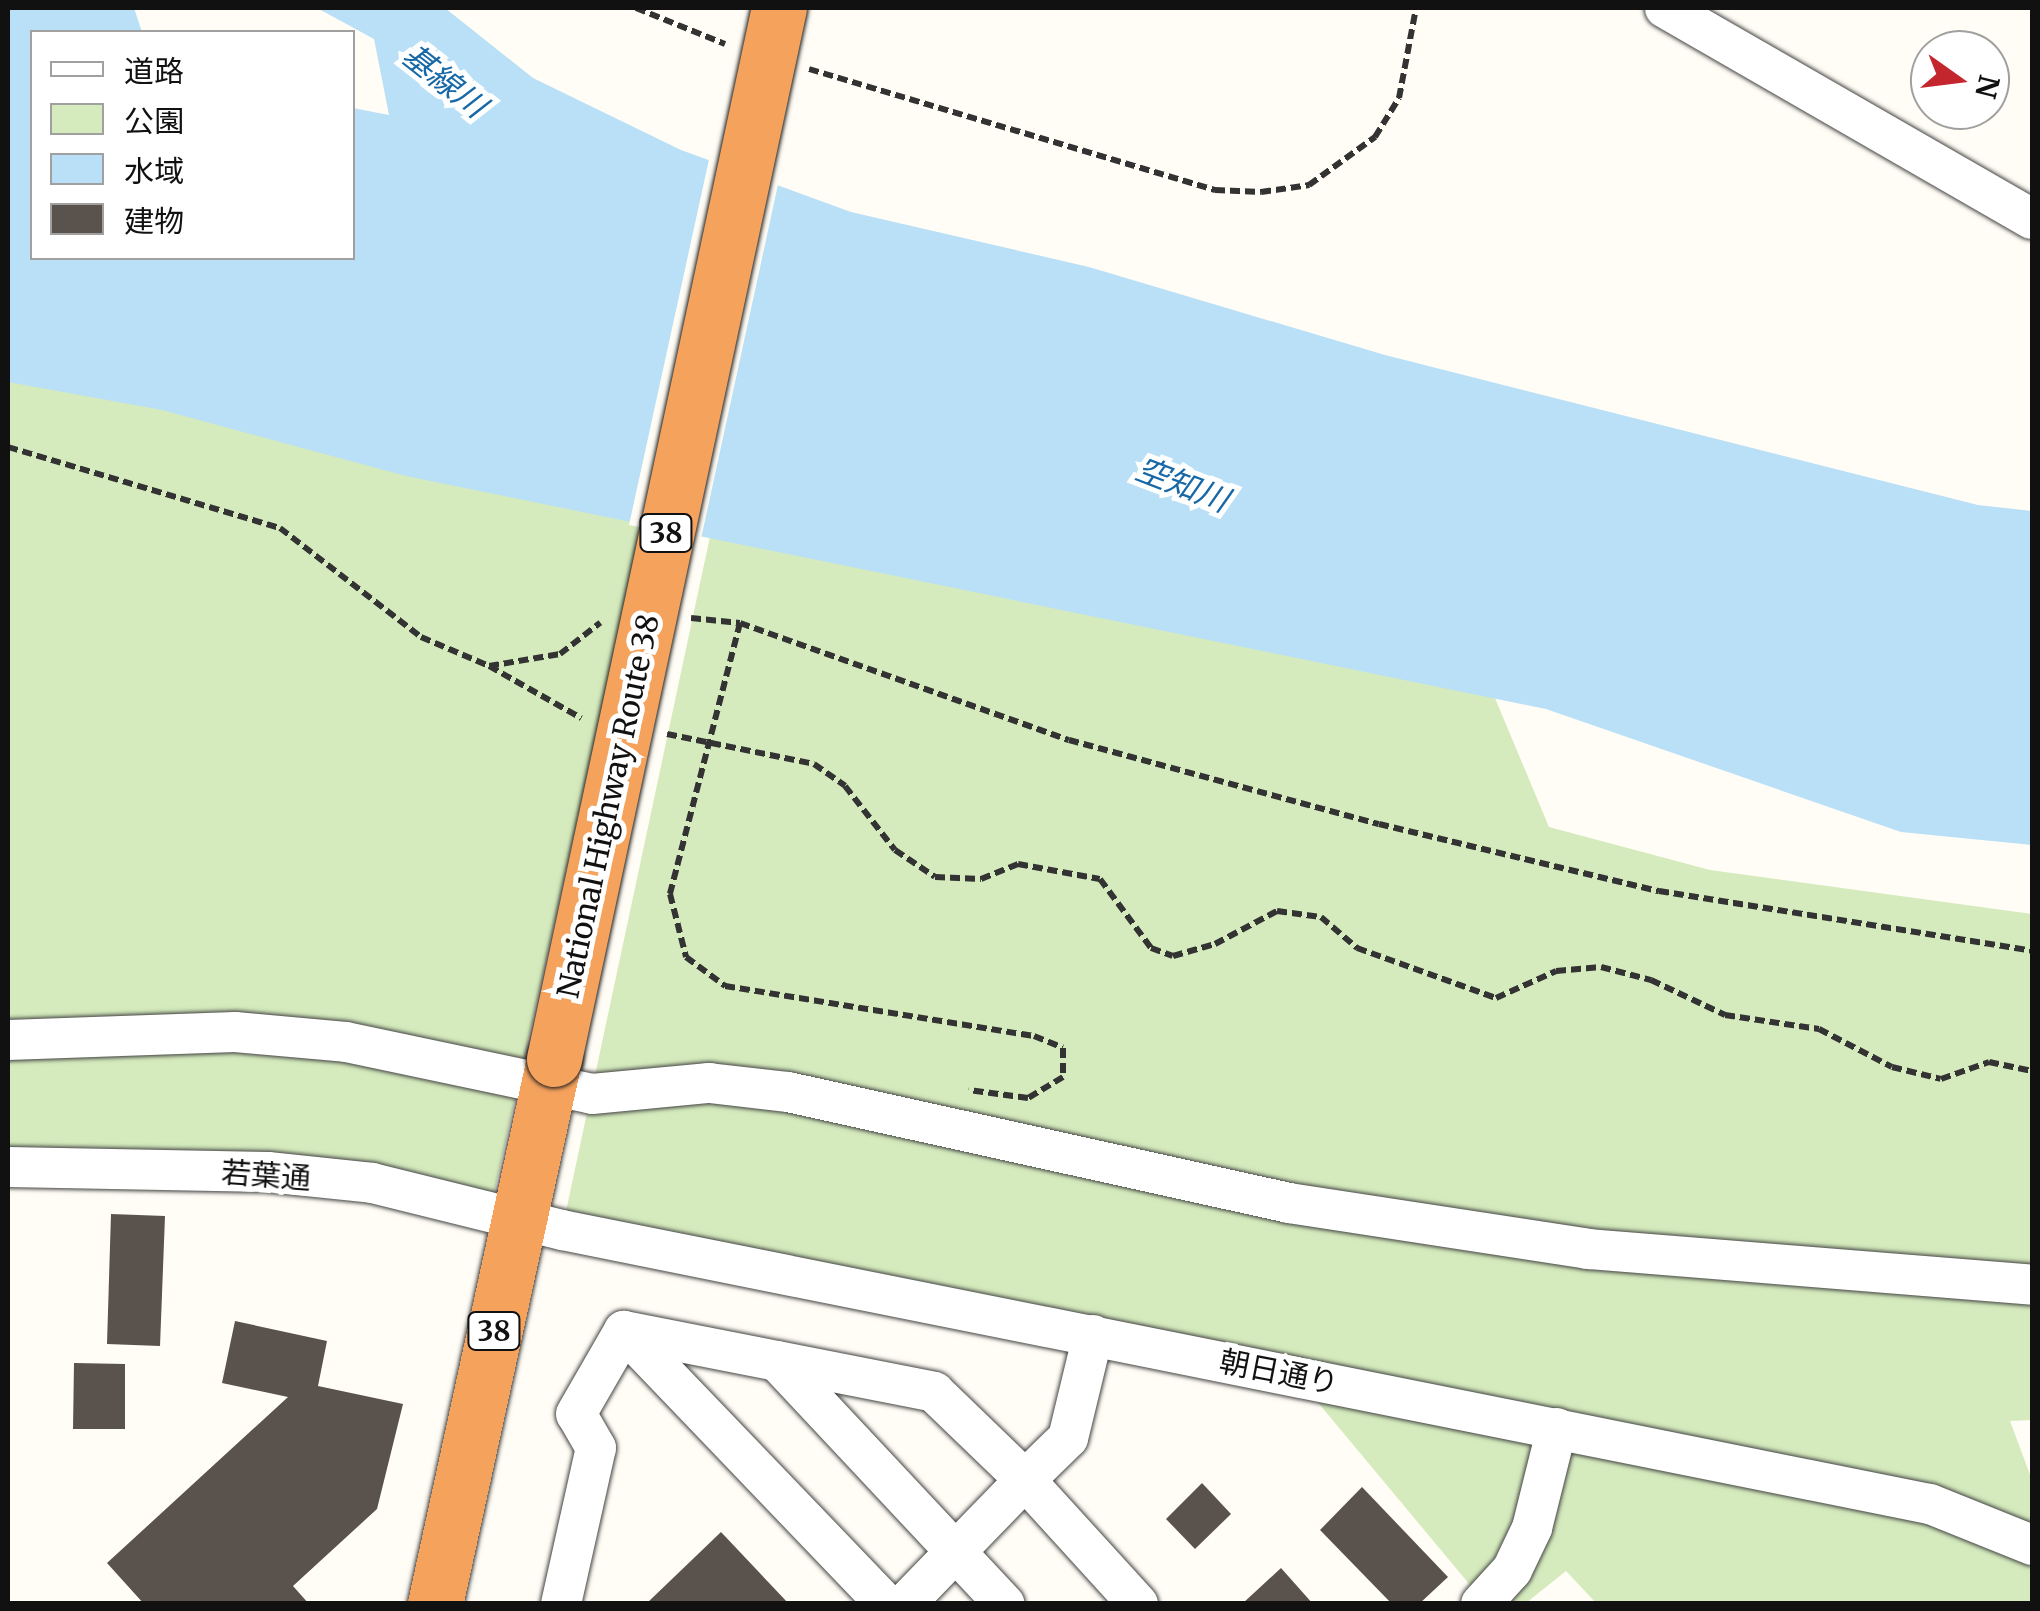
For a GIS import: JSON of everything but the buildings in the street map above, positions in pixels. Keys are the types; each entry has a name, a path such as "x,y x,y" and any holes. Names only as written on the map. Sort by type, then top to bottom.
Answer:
{"highway":[{"name":"National Highway Route 38","path":"435,1604 779,8"}],"street":[{"path":"1666,8 2032,219"},
{"path":"8,1040 235,1032 346,1042 552,1071 592,1094 709,1083 788,1092 1289,1203 1588,1249 2032,1284"},
{"name":"若葉通","path":"8,1166 303,1176 372,1183 519,1219"},
{"name":"朝日通り","path":"519,1219 1930,1504 2032,1545"},
{"path":"624,1331 934,1392 1025,1480 1138,1604"},
{"path":"561,1604 596,1448 576,1414 624,1331"},
{"path":"624,1331 886,1604"},
{"path":"905,1604 1068,1438 1093,1335"},
{"path":"776,1361 1004,1604"},
{"path":"1481,1604 1512,1570 1532,1528 1557,1428"}],"path":[{"path":"636,8 744,50"},
{"path":"796,66 1215,190 1262,192 1309,185 1376,137 1399,98 1416,8"},
{"path":"8,447 280,528 421,637 600,722"},
{"path":"686,617 740,624 1069,740 1379,824 1658,891 2032,951"},
{"path":"489,666 560,654 605,618"},
{"path":"740,624 670,894 686,956 725,986 1034,1036 1062,1048 1063,1078 1028,1098 956,1088"},
{"path":"658,732 814,764 845,786 895,850 935,877 981,879 1018,864 1100,879 1151,948 1173,956 1215,944 1276,911 1321,918 1358,948 1496,998 1556,971 1601,968 1652,980 1725,1016 1819,1029 1892,1067 1940,1079 1989,1062 2032,1071"}],"green space":[{"path":"8,336 651,486 490,1212 8,1167"},
{"path":"718,499 1487,679 1549,827 1710,870 2032,914 2032,1420 2010,1421 2032,1480 2032,1603 1596,1603 1566,1571 1526,1603 1485,1603 1295,1375 562,1230"}],"water":[{"path":"8,8 134,8 141,30 30,30 30,260 355,260 355,108 389,115 374,39 317,8 445,8 533,78 681,150 851,212 1089,267 1385,355 1978,505 2032,511 2032,845 1901,832 1546,709 406,476 162,410 8,382"}],"pier":[{"path":"710,155 779,180 701,539 629,525"}],"water label":[{"name":"基線川","path":"444,81"},
{"name":"空知川","path":"1182,485"}]}
